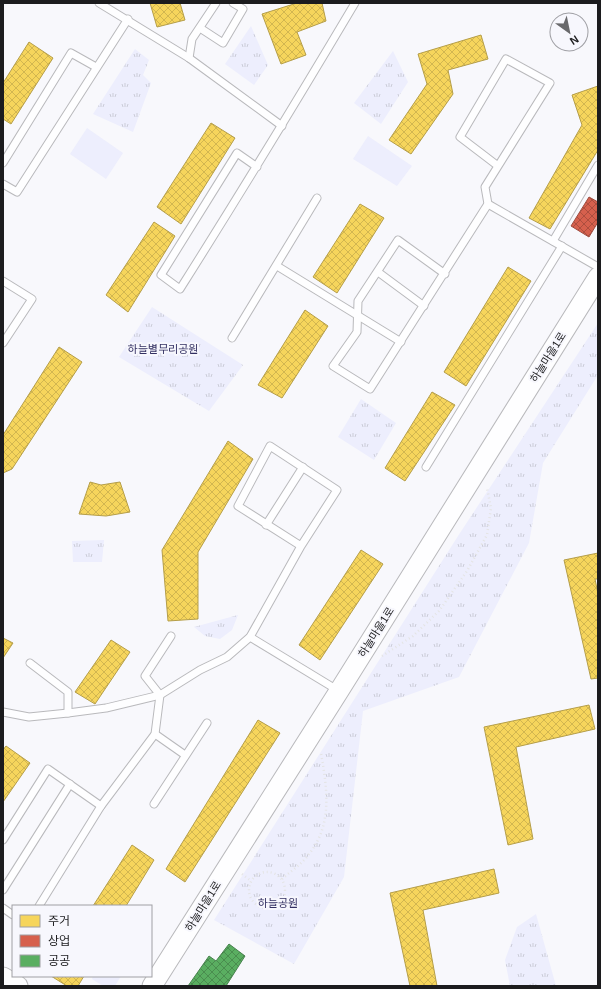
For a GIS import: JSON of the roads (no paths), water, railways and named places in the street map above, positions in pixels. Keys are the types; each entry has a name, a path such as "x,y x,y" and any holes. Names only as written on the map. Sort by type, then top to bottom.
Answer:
{"street":[{"name":"하늘마을1로","path":"152,986 339,691 598,277"},
{"path":"3,977 18,986"}],"lane":[{"path":"99,3 189,58 282,126"},
{"path":"189,58 192,39 216,3"},
{"path":"200,28 223,43 243,9 233,3"},
{"path":"257,167 237,153 161,275 180,289 257,167 355,3"},
{"path":"3,184 17,192 96,67 128,20"},
{"path":"3,163 71,53 96,67"},
{"path":"445,274 398,240 358,301 357,332 333,366 370,389 445,274 488,204 484,187 498,166 550,83 506,59 460,137 498,166"},
{"path":"553,241 598,165"},
{"path":"232,338 317,198"},
{"path":"488,204 598,267"},
{"path":"426,467 562,246"},
{"path":"277,266 401,342"},
{"path":"378,272 424,306"},
{"path":"3,281 32,299 3,343"},
{"path":"3,712 29,717 106,708 160,696 200,670 227,657 250,637 301,546 337,490 270,446 238,506 301,546"},
{"path":"266,525 303,467"},
{"path":"40,905 101,806 155,734 160,696 145,676 171,636"},
{"path":"250,637 339,691"},
{"path":"30,663 68,692 68,713"},
{"path":"154,804 206,723"},
{"path":"155,734 185,755"},
{"path":"3,840 48,769 101,806"},
{"path":"3,890 70,784"},
{"path":"3,908 12,914"}],"park label":[{"name":"하늘별무리공원","path":"163,349"},
{"name":"하늘공원","path":"278,903"}]}
